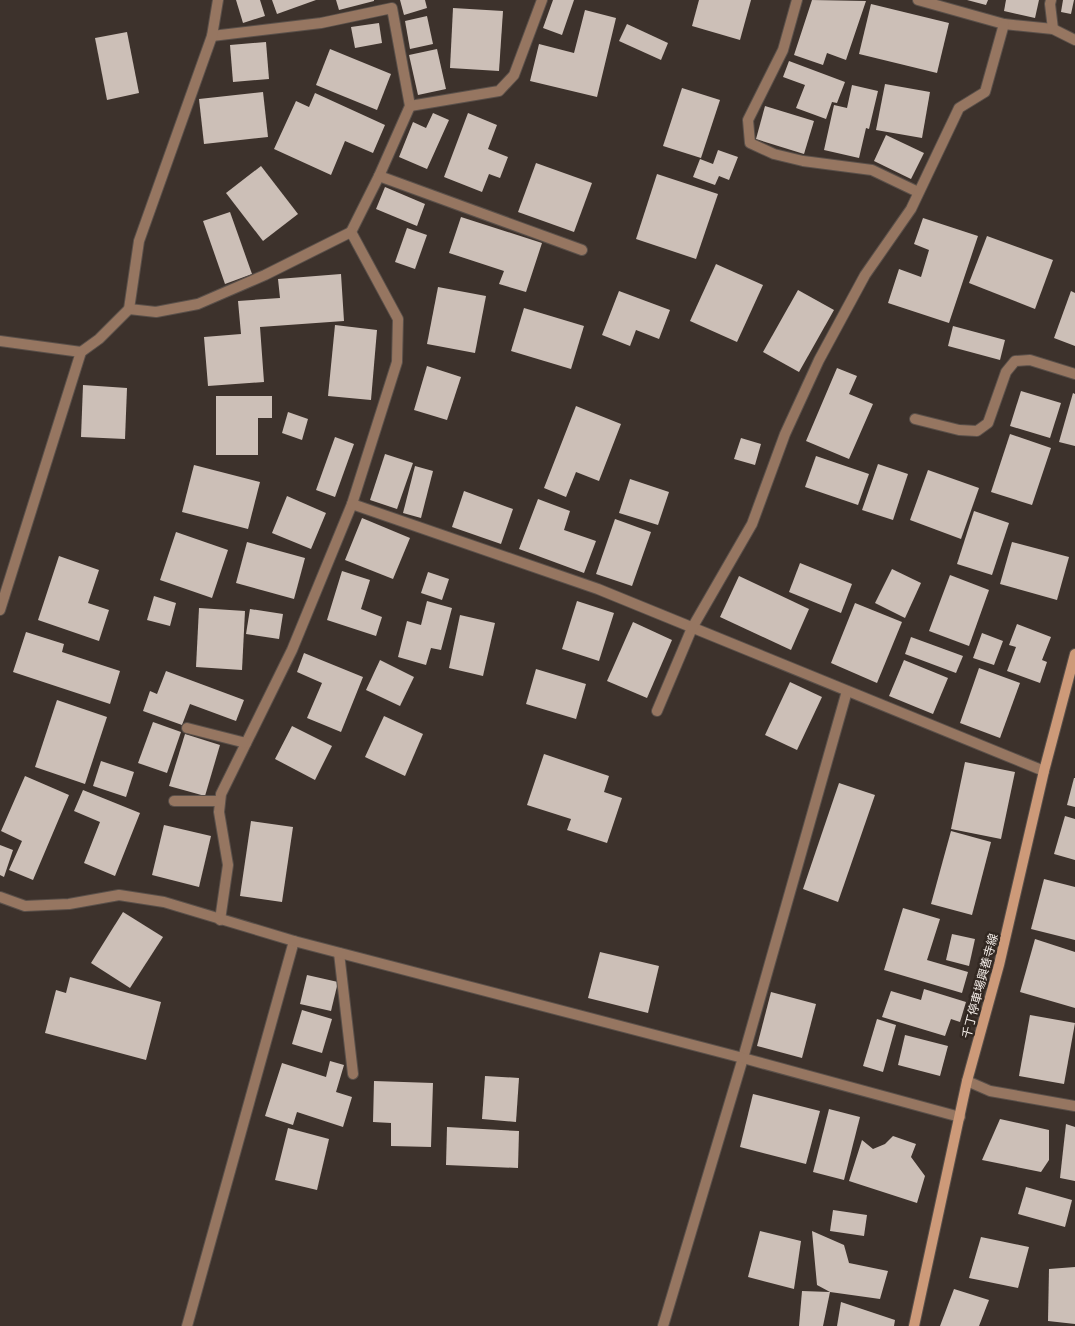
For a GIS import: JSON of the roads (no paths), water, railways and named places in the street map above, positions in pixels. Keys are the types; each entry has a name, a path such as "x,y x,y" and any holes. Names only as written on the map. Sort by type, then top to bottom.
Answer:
{"main road":[{"name":"千丁停車場興善寺線","path":"914,1326 967,1082 999,966 1044,771 1075,654"}],"street":[{"path":"0,610 82,352 99,339 130,309 139,241 212,36 218,0"},
{"path":"410,106 499,91 514,75 542,0"},
{"path":"797,0 783,50 748,120 750,143 774,154 803,161 872,170 918,192"},
{"path":"918,0 1004,24 1053,29 1075,40"},
{"path":"1051,0 1053,29"},
{"path":"130,309 156,312 198,304 265,275 351,232 379,176 410,106 392,4 321,23 212,36"},
{"path":"657,711 692,628 752,524 785,434 819,360 866,275 911,208 959,108 985,92 1004,24"},
{"path":"379,176 582,250"},
{"path":"220,920 228,865 219,812 221,794 292,650 352,504 397,362 398,319 351,232"},
{"path":"0,341 82,352"},
{"path":"915,419 959,430 977,431 988,424 1006,372 1015,361 1030,360 1075,374"},
{"path":"352,504 598,589 1044,771"},
{"path":"663,1326 743,1058 847,691"},
{"path":"187,728 246,743"},
{"path":"174,802 220,801"},
{"path":"0,897 25,906 69,904 119,895 164,902 220,920 339,953 743,1058 960,1117"},
{"path":"186,1326 294,940"},
{"path":"339,953 353,1074"},
{"path":"967,1082 990,1091 1075,1106"}]}
